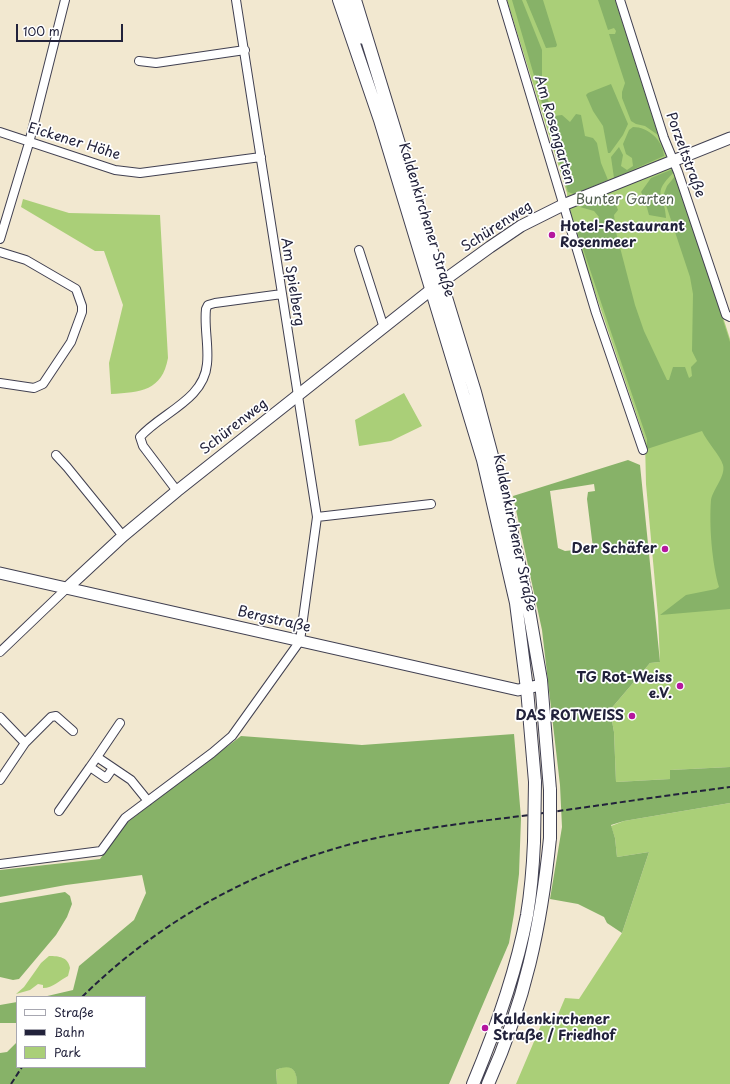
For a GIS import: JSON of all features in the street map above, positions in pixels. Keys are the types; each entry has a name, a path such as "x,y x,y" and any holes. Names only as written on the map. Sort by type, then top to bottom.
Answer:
{"main road":[{"name":"Kaldenkirchener Straße","path":"339,0 475,392 507,512 527,599 541,686 550,790 550,838 540,915 529,969 517,1012 503,1051 488,1084"},
{"name":"Kaldenkirchener Straße","path":"348,0 380,85"},
{"name":"Kaldenkirchener Straße","path":"355,0 437,286 496,512 516,603 527,689 535,782 534,842 527,915 512,979 497,1024 473,1084"},
{"name":"Schürenweg","path":"67,588 123,536 177,491 437,286 521,226 563,205 730,138"},
{"name":"Bergstraße","path":"0,573 518,690 541,686"}],"street":[{"path":"0,239 29,143 65,0"},
{"name":"Am Spielberg","path":"236,0 245,50 316,516 300,641"},
{"name":"Am Rosengarten","path":"502,0 596,313 643,450"},
{"name":"Porzeltstraße","path":"620,0 664,138 674,161 726,315 730,317"},
{"path":"139,62 156,63 245,50"},
{"name":"Eickener Höhe","path":"0,132 29,143 115,170 140,173 261,157"},
{"path":"359,250 384,328"},
{"path":"0,252 26,260 76,289 82,306 82,312 71,342 43,384 34,388 0,383"},
{"path":"177,491 143,446 140,438 146,431 187,399 203,382 207,364 206,309 208,305 282,294"},
{"path":"56,455 123,536"},
{"path":"316,516 430,504"},
{"name":"Schürenweg","path":"0,652 67,588"},
{"path":"0,864 101,851 125,818 212,753 232,736 300,641"},
{"path":"0,780 25,743 51,718 56,716 73,731"},
{"path":"0,717 25,743"},
{"path":"58,811 120,722"},
{"path":"97,757 132,780 148,801"},
{"path":"90,767 106,778 113,768"}],"green space":[{"name":"Bunter Garten","path":"507,0 616,0 666,156 676,171 730,339 730,767 670,770 670,779 616,782 614,732 610,710 650,663 660,662 658,616 646,484 645,440 569,215 567,193"},
{"path":"512,0 522,0 542,50 542,84 554,116 562,115 570,122 576,114 581,115 585,136 593,138 597,143 601,163 608,180 574,194 568,192"},
{"path":"526,0 543,0 557,45 556,47 546,48"},
{"path":"598,0 615,0 658,135 645,126 631,121 622,98 625,83 609,34 615,34 616,31 614,28 608,30"},
{"path":"611,84 628,124 623,135 610,153 608,153 603,126 593,111 586,95"},
{"path":"633,127 644,129 654,136 661,145 664,156 614,178 611,157 619,147 623,155 621,166 627,170 633,166 632,158 626,154 623,144 629,130"},
{"path":"673,169 674,172 662,186 661,191 666,218 649,215 641,192 651,178"},
{"path":"676,175 730,342 730,609 660,615 686,595 716,589 719,587 713,556 710,510 712,496 723,474 723,465 702,431 647,449 647,439 575,225 587,222 596,222 599,217 594,211 580,207 612,194 618,210 614,215 616,232 635,305 644,331 667,380 669,380 673,367 685,367 689,378 692,376 691,367 697,361 692,351 693,294 690,277 663,196 667,186"},
{"path":"23,199 69,213 160,215 168,358 161,377 148,388 132,392 111,394 109,363 123,305 104,251 95,251 21,207"},
{"path":"404,393 422,426 391,441 359,446 355,420"},
{"path":"628,460 640,465 660,662 650,663 610,710 614,732 616,782 670,779 670,770 730,767 730,803 624,821 611,825 615,838 617,857 649,852 622,933 607,923 604,917 578,904 550,899 562,827 560,785 542,630 513,496","holes":["594,484 595,491 588,492 587,499 593,548 565,551 558,548 550,491"]},
{"path":"514,734 521,818 519,874 509,943 449,1084 297,1084 296,1074 294,1071 285,1067 276,1070 277,1084 0,1084 0,1053 7,1052 16,1043 16,1068 146,1068 146,996 47,996 73,990 79,966 134,920 146,893 142,875 66,885 0,897 0,870 100,859 125,824 241,736 362,745"},
{"path":"730,803 730,1084 516,1084 544,1018 557,1017 565,998 579,999 622,933 649,852 617,857 615,838 611,826 624,821"},
{"path":"65,892 70,896 72,904 67,917 56,935 19,979 13,980 0,977 0,903"},
{"path":"49,956 60,957 67,961 70,968 68,976 50,987 43,988 43,985 38,984 30,990 16,994 24,987 41,963"},
{"path":"16,1002 16,1023 0,1023 0,1005"},
{"path":"286,1066 294,1070 297,1078 297,1084 277,1084 276,1070"}],"railway":[{"path":"83,996 112,969 144,944 177,921 212,900 248,881 324,852 384,836 425,829 730,787"},
{"path":"11,1084 21,1068"}],"place":[{"name":"Hotel-Restaurant Rosenmeer","path":"552,235"},
{"name":"Der Schäfer","path":"665,549"},
{"name":"TG Rot-Weiss e.V.","path":"680,686"},
{"name":"DAS ROTWEISS","path":"632,716"},
{"name":"Kaldenkirchener Straße / Friedhof","path":"485,1028"}]}
